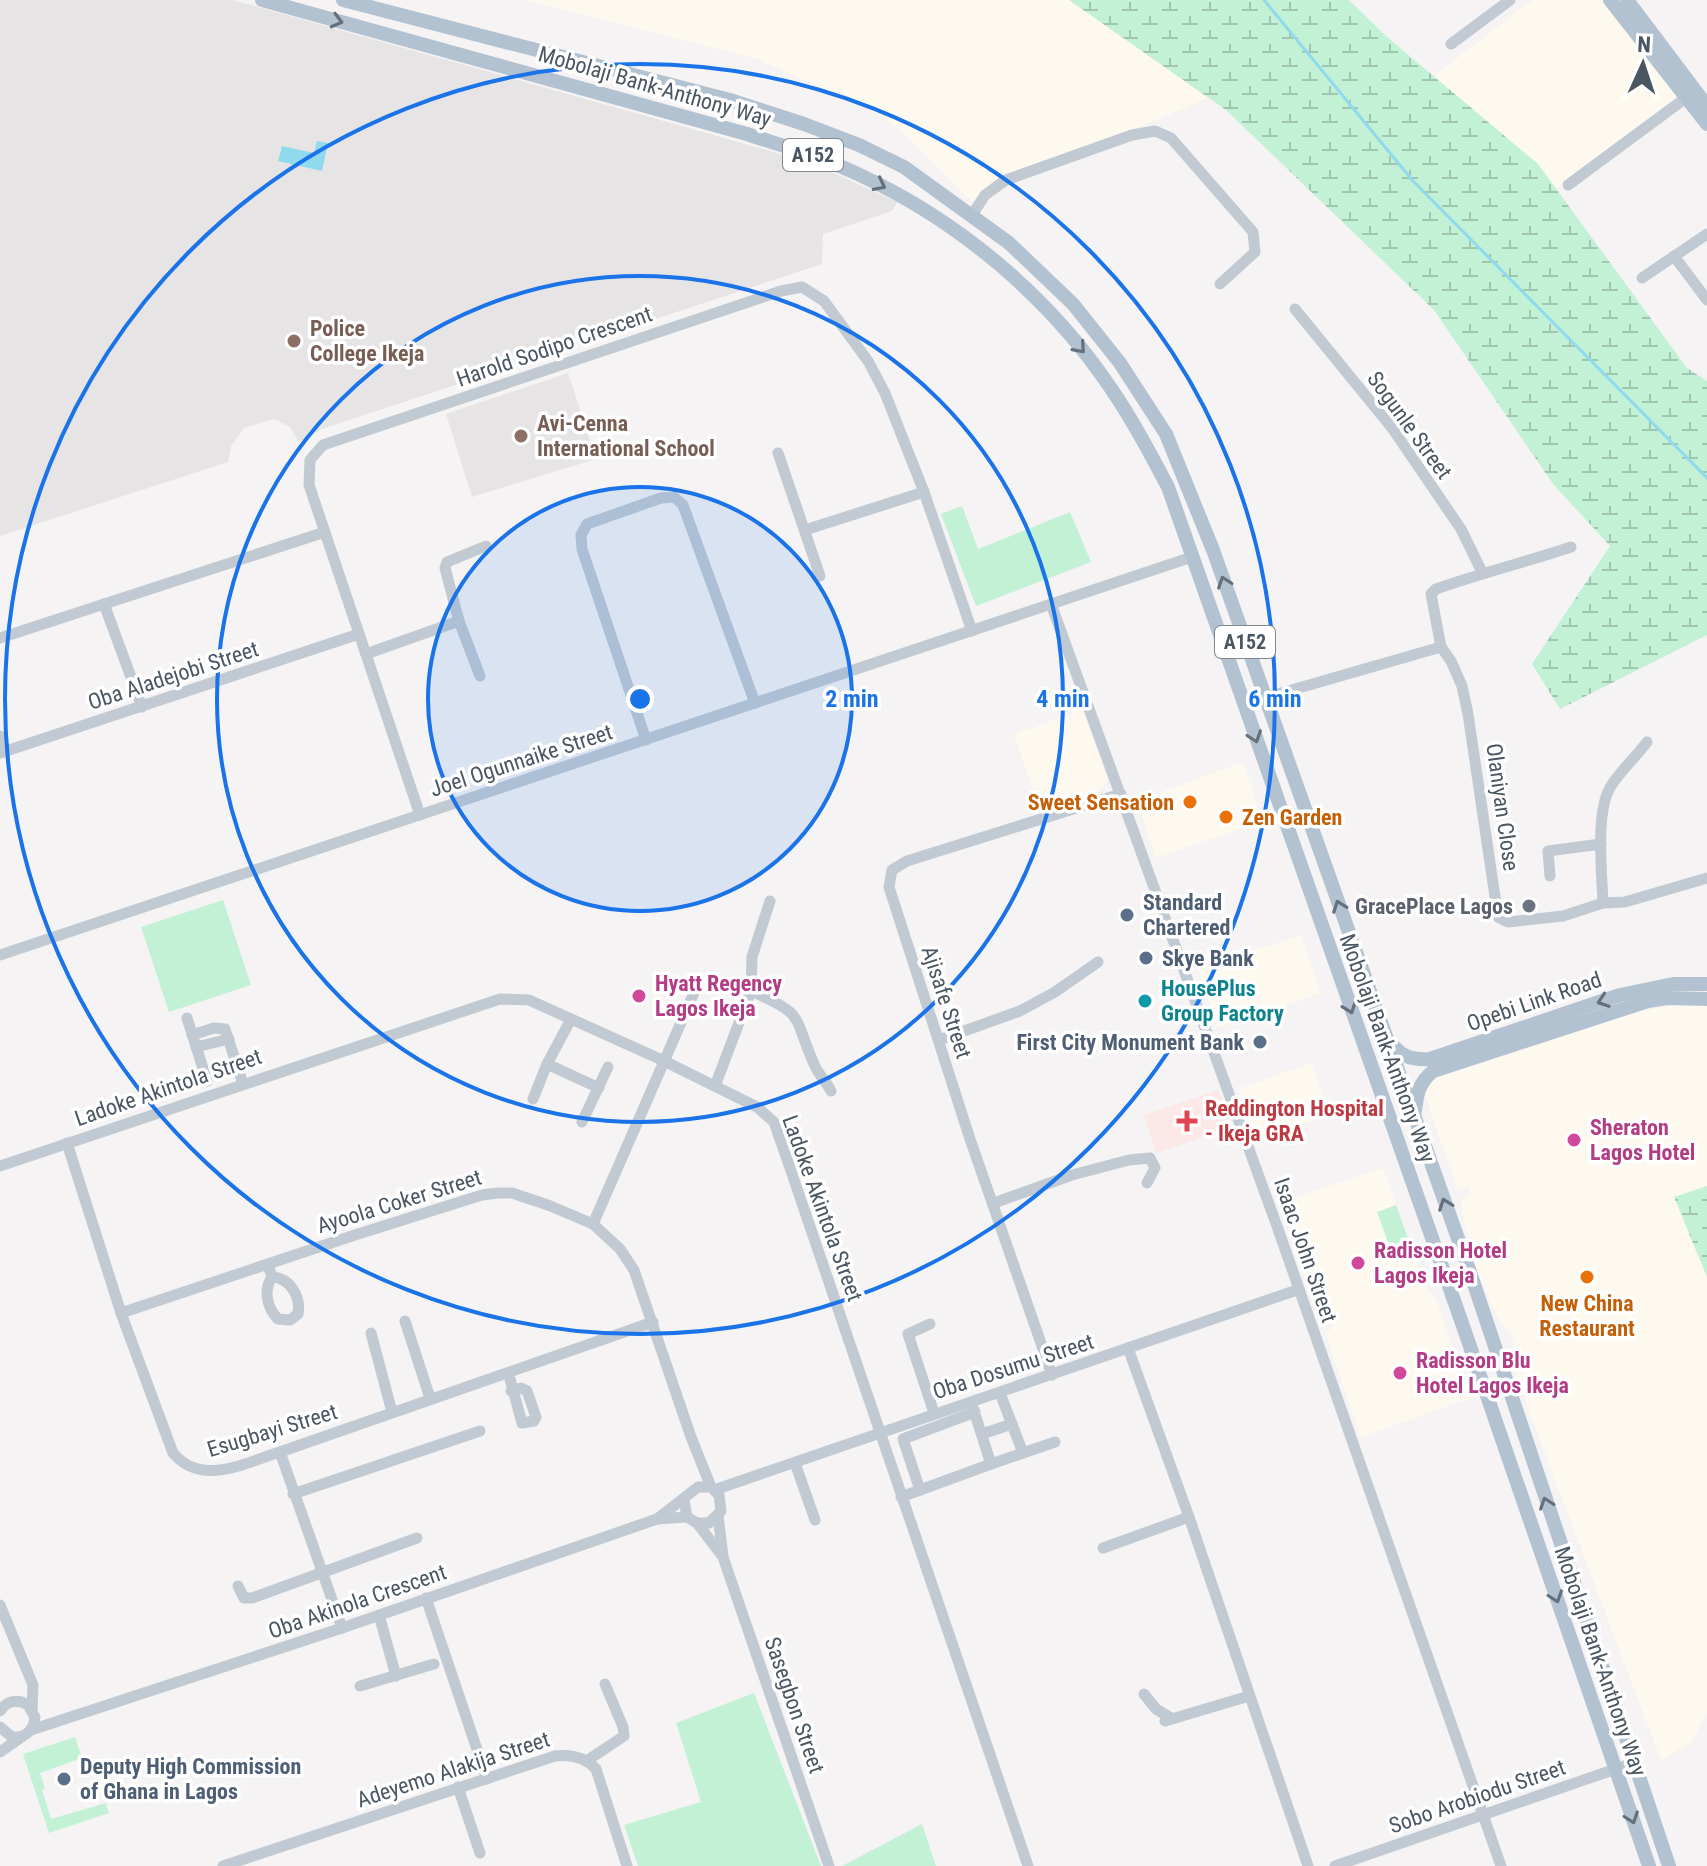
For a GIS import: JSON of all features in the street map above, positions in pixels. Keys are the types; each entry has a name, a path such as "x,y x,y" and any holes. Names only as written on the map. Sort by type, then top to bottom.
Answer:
{"main road":[{"name":"Mobolaji Bank-Anthony Way","path":"262,0 673,113 818,157 860,175 930,213 1018,282 1088,357 1123,406 1168,487 1649,1866"},
{"name":"Mobolaji Bank-Anthony Way","path":"343,0 678,87 804,124 859,145 904,167 1020,253 1073,304 1120,363 1155,415 1192,493 1472,1278 1669,1866"},
{"path":"1610,0 1707,124"},
{"path":"1627,0 1707,106"},
{"path":"621,99 640,100 649,93 645,84 626,75"},
{"path":"673,113 659,106 655,98 662,89 678,87"},
{"name":"Opebi Link Road","path":"1385,1036 1400,1054 1413,1060 1430,1059 1620,995 1664,985 1707,984"},
{"name":"Opebi Link Road","path":"1414,1120 1416,1094 1422,1080 1433,1071 1628,1007 1667,998 1707,999"},
{"path":"1448,1285 1456,1294 1465,1296 1470,1293 1472,1278"},
{"path":"1463,1326 1468,1313 1478,1312 1485,1317"}],"street":[{"path":"1451,44 1510,0"},
{"path":"1568,185 1687,97"},
{"path":"972,215 985,195 1006,180 1132,135 1155,131 1171,138 1253,232 1255,252 1220,284"},
{"path":"1642,278 1707,234"},
{"path":"1674,256 1707,300"},
{"name":"Harold Sodipo Crescent","path":"420,815 309,485 310,460 323,445 766,296 802,287 824,301 868,361 885,393 924,492 972,631"},
{"name":"Sogunle Street","path":"1295,309 1392,428 1461,529 1482,572"},
{"path":"778,453 820,576"},
{"path":"805,530 924,492"},
{"path":"646,740 582,549 581,535 587,524 661,498 674,497 683,505 755,703"},
{"path":"0,638 325,532"},
{"path":"480,676 459,621 445,568 447,562 486,546"},
{"path":"1264,698 1441,647 1431,594 1436,589 1482,572 1505,569 1571,547"},
{"name":"Joel Ogunnaike Street","path":"0,955 1192,557"},
{"path":"104,604 142,707"},
{"name":"Isaac John Street","path":"1051,604 1501,1866"},
{"path":"366,654 459,621"},
{"name":"Oba Aladejobi Street","path":"2,752 359,634"},
{"name":"Olaniyan Close","path":"1441,647 1462,686 1468,714 1498,917 1508,922 1563,916 1707,878"},
{"path":"0,736 2,752"},
{"path":"1603,903 1603,810 1611,786 1647,742"},
{"name":"Ajisafe Street","path":"1052,1375 889,887 892,870 907,861 1121,794"},
{"path":"1550,876 1548,851 1601,844"},
{"path":"715,1086 751,991 752,957 770,901"},
{"path":"939,1040 1020,1011 1055,992 1098,962"},
{"path":"593,1224 662,1060 697,986"},
{"path":"751,991 788,1008 796,1016 817,1071 831,1091"},
{"name":"Ladoke Akintola Street","path":"0,1166 500,999 529,1000 757,1107 774,1122 1028,1866"},
{"path":"187,1018 207,1081"},
{"path":"533,1099 571,1019"},
{"path":"192,1035 225,1029 243,1084"},
{"path":"196,1047 229,1039"},
{"path":"547,1064 599,1088"},
{"path":"582,1122 608,1067"},
{"name":"Esugbayi Street","path":"67,1143 121,1313 173,1453 181,1462 199,1472 280,1452 653,1322"},
{"path":"994,1203 1072,1175 1129,1160 1150,1158 1155,1168 1147,1183"},
{"name":"Ayoola Coker Street","path":"121,1313 270,1271 355,1235 482,1195 512,1193 593,1224 620,1249 634,1270 691,1437 712,1488"},
{"name":"Oba Dosumu Street","path":"712,1488 795,1463 1297,1290"},
{"path":"405,1321 430,1398"},
{"path":"930,1324 908,1334 934,1413"},
{"path":"371,1333 392,1412"},
{"path":"1128,1348 1308,1866"},
{"path":"1000,1393 1023,1453"},
{"path":"920,1490 903,1439 974,1410 991,1464"},
{"path":"982,1434 1012,1424"},
{"path":"293,1494 480,1431"},
{"path":"901,1497 1055,1442"},
{"path":"280,1452 342,1628"},
{"path":"795,1463 815,1520"},
{"path":"657,1519 709,1523 740,1480"},
{"path":"657,1519 698,1487 712,1488 721,1500 720,1511"},
{"path":"684,1500 692,1520"},
{"name":"Sasegbon Street","path":"720,1511 723,1557 829,1866"},
{"path":"1103,1548 1189,1517"},
{"name":"Oba Akinola Crescent","path":"27,1733 657,1519"},
{"name":"Sasegbon Street","path":"692,1520 723,1557"},
{"path":"238,1586 244,1598 252,1598 417,1538"},
{"path":"426,1598 487,1779"},
{"path":"0,1605 34,1691 35,1722 27,1733 0,1752"},
{"path":"379,1615 396,1676"},
{"path":"360,1686 434,1664"},
{"path":"1,1708 17,1701 27,1689 28,1676"},
{"path":"605,1684 624,1736 588,1760 596,1769 627,1866"},
{"path":"1144,1694 1168,1719 1249,1696"},
{"path":"17,1701 33,1711"},
{"name":"Oba Akinola Crescent","path":"33,1711 69,1718"},
{"path":"0,1727 12,1737 27,1733"},
{"name":"Adeyemo Alakija Street","path":"223,1866 555,1756 567,1754 588,1760"},
{"name":"Sobo Arobiodu Street","path":"1335,1866 1633,1763"},
{"path":"458,1787 480,1853"}],"shaded area":[{"name":"Police College Ikeja","path":"0,0 233,0 788,156 897,202 892,211 823,234 822,264 322,429 299,442 290,427 274,419 244,428 231,446 228,462 0,536"},
{"path":"526,0 1069,0 1208,98 993,181 972,202 898,127 864,106 757,59"},
{"path":"1532,0 1603,0 1678,98 1556,189 1538,164 1434,76"},
{"name":"Avi-Cenna International School","path":"568,373 596,459 472,497 446,414"},
{"path":"1082,709 1108,780 1101,790 1040,809 1014,735"},
{"path":"1243,762 1262,821 1156,858 1137,801"},
{"path":"1301,935 1321,993 1217,1028 1198,970"},
{"path":"1673,1005 1707,1005 1707,1186 1675,1198 1707,1277 1707,1712 1692,1742 1661,1760 1517,1379 1510,1332 1490,1302 1472,1258 1461,1203 1464,1197 1471,1194 1469,1187 1458,1191 1424,1093 1434,1079 1634,1013"},
{"path":"1311,1063 1330,1114 1256,1141 1238,1089"},
{"name":"Reddington Hospital - Ikeja GRA","path":"1218,1090 1231,1128 1156,1153 1144,1115"},
{"path":"1383,1168 1425,1285 1436,1300 1471,1398 1361,1437 1326,1336 1332,1325 1327,1310 1317,1312 1291,1241 1294,1233 1289,1218 1282,1214 1278,1203"}],"green space":[{"path":"1069,0 1349,0 1387,37 1538,164 1687,368 1707,381 1707,635 1560,709 1532,664 1610,546 1553,484 1434,310 1226,110"},
{"path":"962,506 978,549 1070,512 1091,562 976,606 941,514"},
{"path":"223,900 251,985 169,1012 141,927"},
{"path":"1707,1186 1707,1277 1674,1197"},
{"path":"1396,1205 1409,1241 1390,1248 1377,1212"},
{"path":"754,1693 821,1866 638,1866 624,1825 701,1802 676,1723"},
{"path":"75,1737 82,1758 40,1773 51,1819 106,1803 109,1813 49,1833 23,1754"},
{"path":"922,1824 936,1866 842,1866"}],"water":[{"path":"317,141 328,143 322,171 278,161 282,146 314,153"}],"waterway":[{"path":"1264,0 1413,181 1707,478"}],"place":[{"name":"Police College Ikeja","path":"294,341"},
{"name":"Avi-Cenna International School","path":"521,436"},
{"name":"Sweet Sensation","path":"1190,802"},
{"name":"Zen Garden","path":"1226,817"},
{"name":"GracePlace Lagos","path":"1529,906"},
{"name":"Standard Chartered","path":"1127,915"},
{"name":"Skye Bank","path":"1146,958"},
{"name":"Hyatt Regency Lagos Ikeja","path":"639,996"},
{"name":"HousePlus Group Factory","path":"1145,1001"},
{"name":"First City Monument Bank","path":"1260,1042"},
{"name":"Reddington Hospital - Ikeja GRA","path":"1187,1121"},
{"name":"Sheraton Lagos Hotel","path":"1574,1140"},
{"name":"Radisson Hotel Lagos Ikeja","path":"1358,1263"},
{"name":"New China Restaurant","path":"1587,1277"},
{"name":"Radisson Blu Hotel Lagos Ikeja","path":"1400,1373"},
{"name":"Deputy High Commission of Ghana in Lagos","path":"64,1779"}]}
